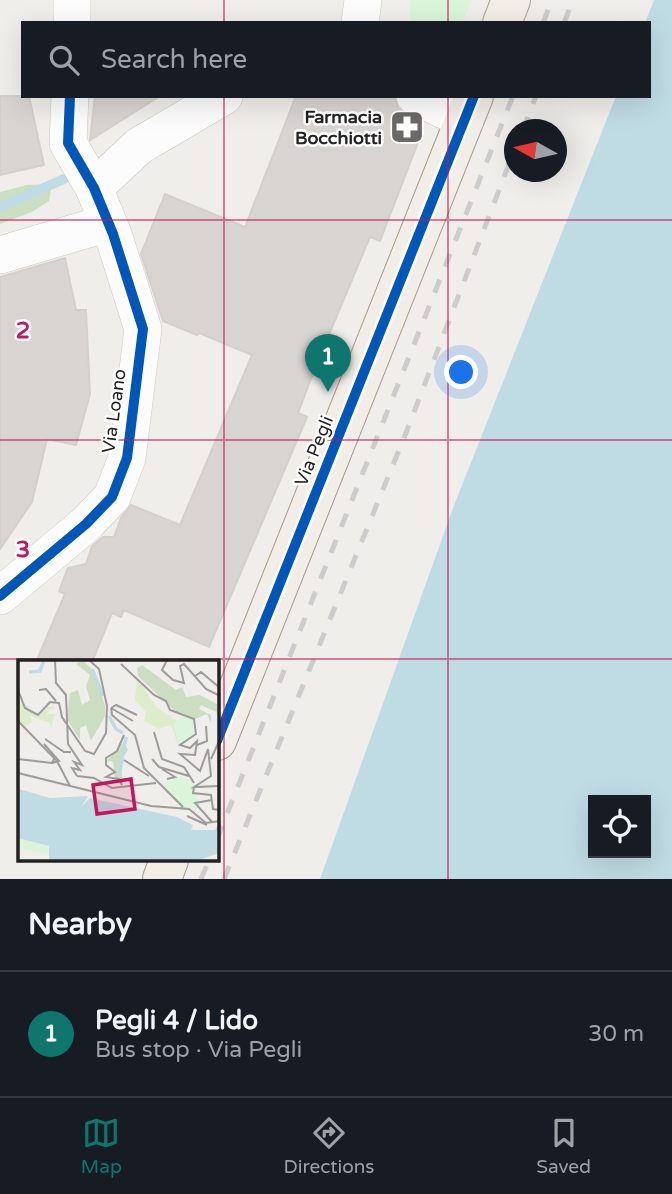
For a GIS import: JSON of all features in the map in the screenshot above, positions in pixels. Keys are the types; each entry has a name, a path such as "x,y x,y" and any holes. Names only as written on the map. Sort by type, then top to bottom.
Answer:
{"main road":[{"path":"503,21 511,0"},
{"name":"Via Pegli","path":"219,736 469,108"},
{"path":"162,879 168,862"}],"street":[{"path":"72,0 72,21"},
{"path":"360,21 363,0"},
{"name":"Via Loano","path":"0,596 86,524 112,497 127,458 143,330 94,188 68,143 70,98"},
{"path":"94,188 139,146 221,98"},
{"path":"424,98 469,108"},
{"path":"0,255 108,223"}],"green space":[{"path":"411,0 471,0 464,21 411,21 409,15"},
{"path":"52,184 49,201 32,212 0,224 0,192 27,185"}],"water":[{"path":"654,0 672,0 672,879 320,879 453,508 615,98 651,98 651,21 646,21"}],"building":[{"path":"0,96 29,98 44,165 0,175"},
{"path":"95,98 157,98 90,140"},
{"path":"295,98 392,98 398,108 420,122 417,145 380,241 370,237 298,413 307,417 209,647 124,610 121,617 112,613 93,660 37,660 65,594 59,591 68,568 86,564 92,546 103,537 114,537 121,518 131,505 180,525 252,355 163,321 141,254 165,194 245,227"},
{"path":"65,258 76,310 86,310 90,394 76,445 47,439 32,502 0,549 0,277"}],"waterway":[{"path":"0,207 64,179"}],"railway":[{"path":"544,21 552,0"},
{"path":"565,21 573,0"},
{"path":"219,834 512,98"},
{"path":"527,119 535,98"},
{"path":"224,879 406,433 504,177"},
{"path":"201,879 208,862"}],"cycle path":[{"path":"0,596 86,524 112,497 127,458 143,329 113,234 94,188 68,143 70,98"},
{"path":"219,736 473,98"}],"place":[{"name":"Farmacia Bocchiotti","path":"407,127"},
{"name":"Pegli 4 / Lido","path":"328,392"}]}
